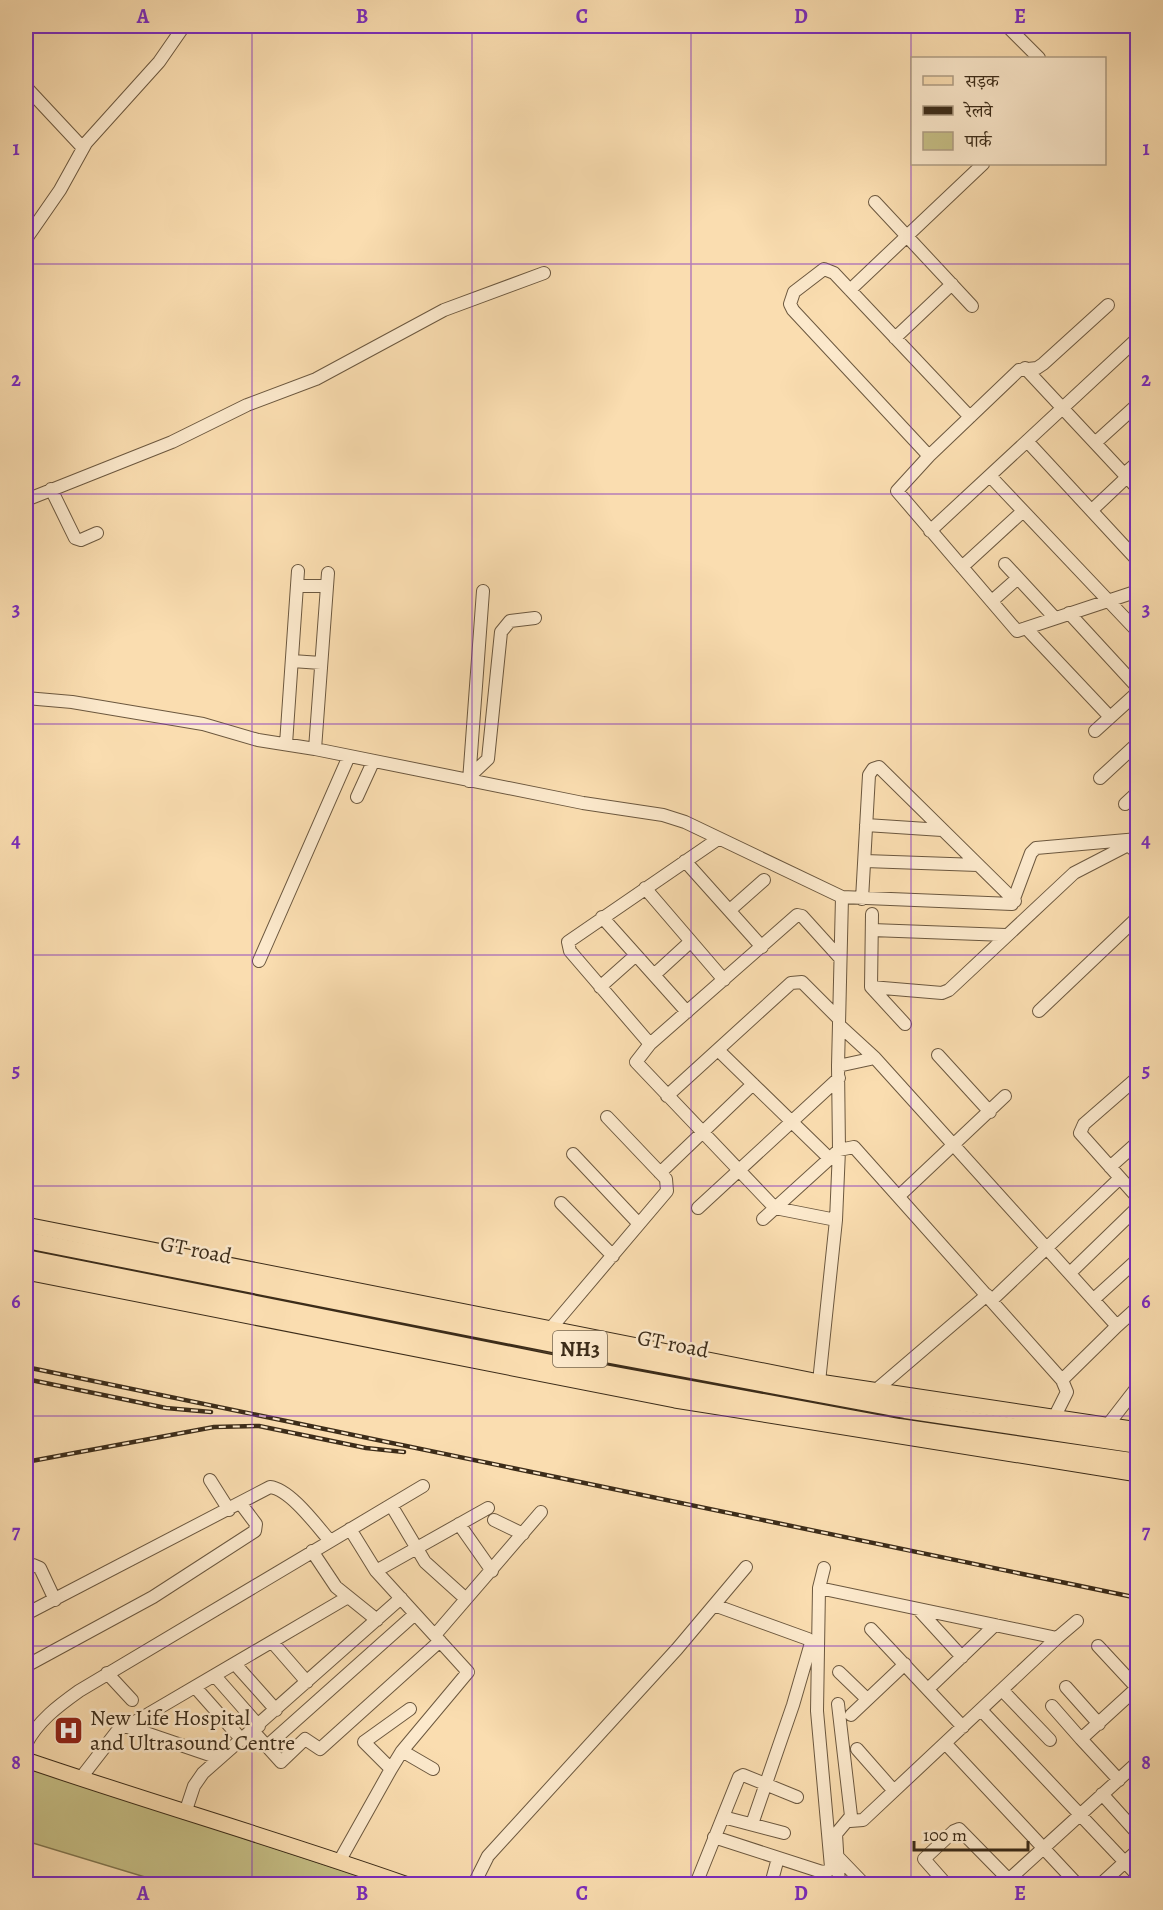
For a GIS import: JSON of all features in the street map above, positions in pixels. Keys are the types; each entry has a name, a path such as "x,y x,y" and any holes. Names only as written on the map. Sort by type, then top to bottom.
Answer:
{"highway":[{"name":"GT road","path":"26,1240 871,1404 1137,1444"},
{"name":"GT road","path":"26,1258 555,1364 876,1423 1137,1462"}],"main road":[{"path":"26,1225 819,1382 1137,1430"},
{"path":"26,1272 675,1400 1137,1474"},
{"path":"26,1760 185,1813 340,1860 405,1884"}],"street":[{"path":"26,239 60,190 83,148 104,121 159,62 183,26"},
{"path":"1006,26 1037,57"},
{"path":"26,87 83,148"},
{"path":"850,290 982,165"},
{"path":"874,202 972,306"},
{"path":"929,456 789,304 794,292 824,269 834,273 970,417"},
{"path":"26,500 172,442 247,405 316,379 444,310 544,273"},
{"path":"895,338 952,284"},
{"path":"1108,305 1044,364 1037,368 1019,370 929,456 897,491 1015,630 1137,591"},
{"path":"930,531 1137,338"},
{"path":"1025,368 1137,489"},
{"path":"1095,443 1137,404"},
{"path":"1027,441 1137,561"},
{"path":"1092,510 1137,462"},
{"path":"990,476 1137,632"},
{"path":"51,489 75,538 81,540 97,533"},
{"path":"962,567 1022,512"},
{"path":"1005,564 1055,618"},
{"path":"286,744 298,571"},
{"path":"315,749 328,573"},
{"path":"992,601 1018,578"},
{"path":"297,586 327,586"},
{"path":"469,779 483,591"},
{"path":"1069,614 1137,693 1095,731"},
{"path":"469,779 488,759 501,632 510,621 535,618"},
{"path":"1026,628 1110,717"},
{"path":"292,661 321,663"},
{"path":"26,698 72,702 203,723 258,740 315,749 583,803 663,815 686,822 842,897 1010,904 1015,901 1031,854 1036,848 1135,844"},
{"path":"1100,778 1137,743"},
{"path":"259,961 349,756"},
{"path":"357,797 373,762"},
{"path":"862,899 869,775 873,769 879,767 1015,901"},
{"path":"1125,804 1137,792"},
{"path":"866,825 942,830"},
{"path":"650,1044 568,946 572,939 602,917 718,839"},
{"path":"871,987 945,992 1074,873 1135,844"},
{"path":"685,861 762,947"},
{"path":"864,861 978,865"},
{"path":"730,910 764,880"},
{"path":"645,888 724,980"},
{"path":"819,1382 836,1220 835,1155 842,897"},
{"path":"872,914 871,987 905,1024"},
{"path":"836,1220 775,1208 738,1172 636,1062 650,1044 799,915 840,958"},
{"path":"602,917 687,1012"},
{"path":"1039,1011 1137,917"},
{"path":"872,930 1006,935"},
{"path":"654,975 690,942"},
{"path":"600,987 636,955"},
{"path":"668,1096 794,981 801,982 875,1058 1048,1246 1117,1326"},
{"path":"717,1050 793,1121 835,1155"},
{"path":"938,1055 990,1112"},
{"path":"698,1208 793,1121 839,1072 875,1058"},
{"path":"1137,1077 1081,1128 1082,1136 1137,1198"},
{"path":"660,1173 753,1084"},
{"path":"898,1196 1005,1096"},
{"path":"551,1328 667,1191 668,1184 660,1173 607,1117"},
{"path":"1110,1167 1137,1142"},
{"path":"763,1219 835,1155 854,1147 1062,1380 1066,1392 1054,1418"},
{"path":"573,1154 639,1224"},
{"path":"876,1390 990,1297 1120,1178"},
{"path":"561,1203 613,1256"},
{"path":"1071,1272 1137,1207"},
{"path":"1094,1299 1137,1259"},
{"path":"1062,1380 1137,1307"},
{"path":"1107,1426 1137,1386"},
{"path":"210,1480 229,1510"},
{"path":"26,1744 36,1727 49,1714 107,1673 423,1486"},
{"path":"26,1614 241,1504 261,1491 274,1488 307,1514 330,1541"},
{"path":"26,1666 153,1597 255,1531 256,1524 241,1504"},
{"path":"391,1505 431,1569 466,1599"},
{"path":"376,1571 488,1508"},
{"path":"215,1676 281,1762 305,1739 320,1749 438,1638 466,1599 542,1512"},
{"path":"494,1520 522,1534"},
{"path":"459,1524 492,1571"},
{"path":"340,1860 402,1751 468,1672 376,1571 350,1529"},
{"path":"312,1551 336,1587 377,1620"},
{"path":"26,1568 33,1565 40,1568 55,1600"},
{"path":"474,1884 488,1856 746,1567"},
{"path":"714,1837 822,1872 828,1871 831,1867 817,1711 819,1588 824,1568"},
{"path":"819,1588 1058,1638"},
{"path":"80,1779 118,1730 273,1643 348,1597"},
{"path":"185,1813 196,1781 219,1758 256,1729 401,1598"},
{"path":"714,1605 808,1639 811,1643 793,1705 752,1824"},
{"path":"918,1609 962,1657"},
{"path":"267,1746 415,1614"},
{"path":"839,1884 837,1832 850,1821 861,1821 1077,1621"},
{"path":"928,1689 995,1625"},
{"path":"871,1629 963,1727"},
{"path":"273,1643 307,1682"},
{"path":"1081,1739 1137,1687 1098,1646"},
{"path":"235,1664 276,1710"},
{"path":"851,1715 905,1664"},
{"path":"838,1672 867,1699"},
{"path":"107,1673 132,1700"},
{"path":"195,1687 242,1740"},
{"path":"1066,1687 1099,1724"},
{"path":"1002,1690 1050,1740"},
{"path":"838,1704 851,1812 850,1821"},
{"path":"1052,1706 1119,1780"},
{"path":"391,1769 364,1742 410,1709"},
{"path":"981,1710 1082,1814 1137,1876"},
{"path":"128,1726 219,1758"},
{"path":"945,1743 1077,1884"},
{"path":"857,1749 894,1791"},
{"path":"402,1751 433,1769"},
{"path":"945,1884 924,1859 954,1831 959,1829 1009,1883 1137,1762"},
{"path":"696,1884 739,1778 743,1775 797,1797"},
{"path":"1102,1794 1137,1834"},
{"path":"723,1817 784,1833"},
{"path":"1101,1884 1137,1850"},
{"path":"837,1856 864,1884"},
{"path":"771,1884 778,1858"}],"green space":[{"path":"26,1767 384,1884 168,1884 26,1841"}],"railway":[{"path":"26,1367 1138,1598"},
{"path":"26,1379 166,1408 211,1412"},
{"path":"26,1462 214,1427 259,1426 366,1448 404,1452"}],"place":[{"name":"New Life Hospital and Ultrasound Centre","path":"69,1731"}]}
